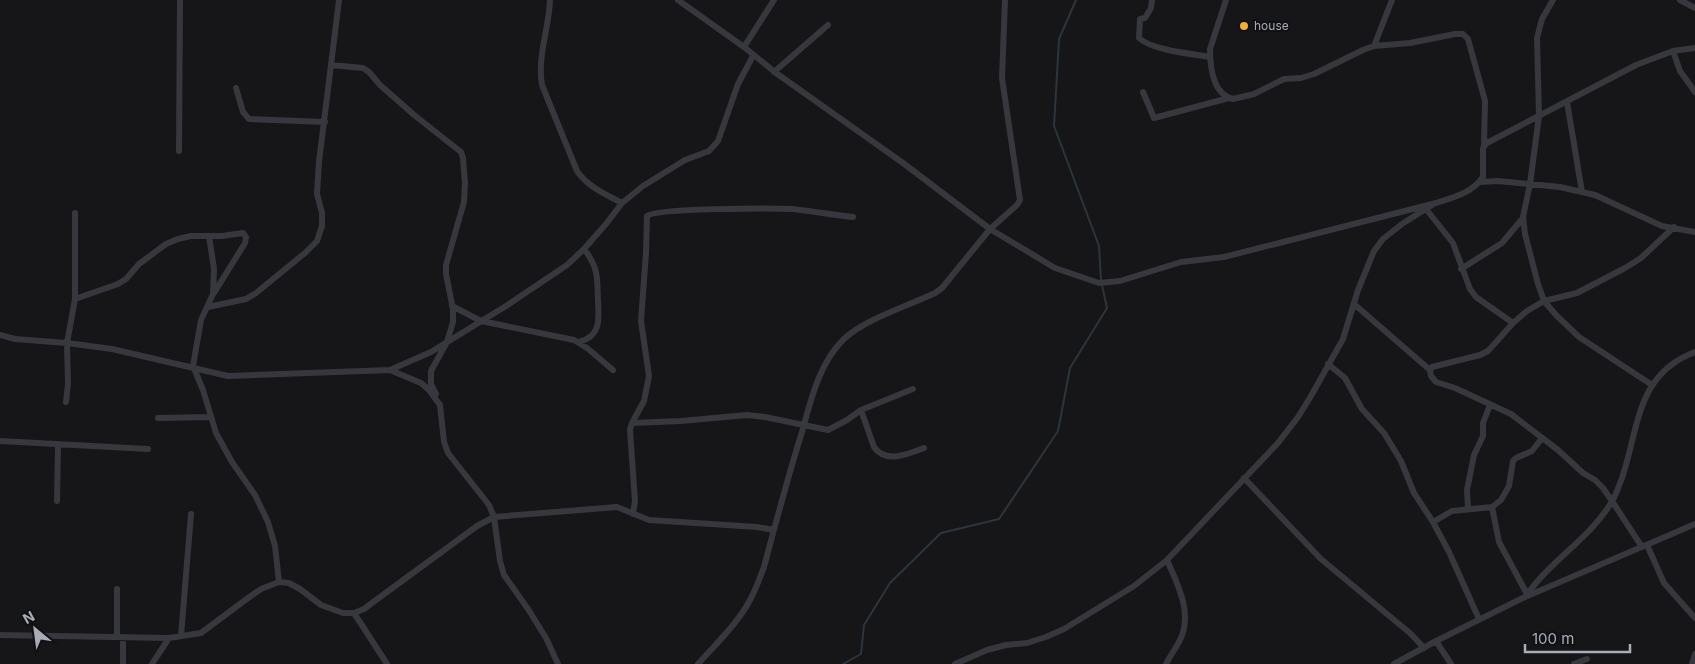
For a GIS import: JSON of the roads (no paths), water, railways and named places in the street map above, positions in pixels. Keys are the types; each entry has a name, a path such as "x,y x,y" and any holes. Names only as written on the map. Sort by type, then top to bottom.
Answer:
{"street":[{"path":"179,151 180,0"},
{"path":"208,307 246,299 256,293 317,241 322,226 322,213 317,194 319,162 339,0"},
{"path":"550,0 550,10 541,59 540,75 542,85 576,171 591,186 622,203"},
{"path":"678,0 744,47 774,72 903,163 990,229 1055,268 1100,283 1120,281 1181,262 1224,257 1436,202 1464,194 1480,182 1483,177 1485,101 1466,36 1456,34 1410,43 1374,46 1314,74 1300,78 1284,79 1246,97 1239,99 1229,98 1154,118 1144,92"},
{"path":"744,47 774,0"},
{"path":"698,664 740,616 750,601 764,567 810,402 824,368 844,339 858,328 935,293 942,288 990,229 1017,205 1020,200 1002,78 1005,0"},
{"path":"1152,0 1151,8 1145,18 1140,19 1139,38 1142,41 1180,52 1210,57"},
{"path":"1226,0 1211,44 1210,57 1211,70 1216,83 1221,92 1229,98"},
{"path":"1374,46 1392,0"},
{"path":"1553,0 1542,19 1537,38 1538,116 1530,184 1523,217 1525,234 1544,300 1556,315 1578,337 1652,385"},
{"path":"1680,0 1695,8"},
{"path":"774,72 828,25"},
{"path":"1484,146 1636,65 1673,51 1695,48"},
{"path":"1673,51 1680,71 1695,92"},
{"path":"0,335 112,349 193,366 228,376 390,370 431,352 506,306 567,265 584,249 622,203 643,186 685,160 709,151 715,146 738,84 753,56"},
{"path":"331,65 367,70 380,85 461,152 464,163 464,202 446,265 453,322 447,342 431,371 431,384 440,405 444,442 448,453 489,505 494,517 504,575 533,616 558,664"},
{"path":"236,88 243,112 249,118 325,122"},
{"path":"1567,102 1582,192"},
{"path":"1480,182 1498,181 1530,184 1560,187 1582,192 1594,195 1662,226 1695,232"},
{"path":"955,664 987,650 1006,645 1027,643 1064,629 1134,586 1167,560 1218,504 1278,443 1298,417 1312,396 1343,339 1374,251 1383,239 1436,202"},
{"path":"633,514 635,501 630,430 644,401 649,376 641,321 646,253 646,220 648,214 681,210 791,209 853,217"},
{"path":"1426,210 1453,243 1461,269 1470,289 1476,297 1513,323"},
{"path":"66,402 68,384 67,343 75,299 75,214"},
{"path":"1461,269 1502,243 1523,217"},
{"path":"1430,370 1432,367 1480,355 1488,351 1513,323 1527,311 1544,300 1577,293 1625,268 1642,258 1674,227"},
{"path":"75,299 118,284 126,279 139,264 166,244 178,239 191,236 222,236 240,233 243,233 246,237 245,243 213,294 201,320 193,366 203,390 216,434 224,450 255,495 265,514 274,546 279,582"},
{"path":"209,236 214,268 213,294"},
{"path":"579,342 592,335 599,321 598,276 593,260 584,249"},
{"path":"1354,304 1430,370 1431,376 1436,382 1455,388 1511,414 1583,473 1595,480 1603,488 1644,546 1664,582 1695,618"},
{"path":"452,306 480,321 579,342 613,370"},
{"path":"1526,596 1560,558 1588,534 1612,501 1626,466 1642,402 1652,385 1669,366 1695,352"},
{"path":"1328,364 1345,378 1362,408 1384,433 1401,461 1420,503 1433,522 1464,584 1479,619"},
{"path":"390,370 421,383 440,405"},
{"path":"632,423 747,415 828,430 836,427 860,410 913,389"},
{"path":"1468,509 1467,490 1474,455 1483,436 1483,424 1490,405"},
{"path":"860,410 878,452 889,456 908,455 924,448"},
{"path":"158,418 210,417"},
{"path":"1433,522 1452,511 1492,507 1501,500 1509,486 1513,461 1532,451 1542,438"},
{"path":"0,441 148,449"},
{"path":"57,501 58,444"},
{"path":"1244,478 1321,559 1411,634 1424,648"},
{"path":"1492,507 1499,542 1526,596"},
{"path":"0,635 169,638 201,633 248,598 279,582 290,583 321,605 343,613 354,612 364,609 477,526 494,517 617,508 649,520 757,527 774,530"},
{"path":"181,636 191,514"},
{"path":"1394,664 1526,596 1695,524"},
{"path":"1166,664 1180,641 1185,627 1185,611 1182,597 1167,560"},
{"path":"117,589 123,664"},
{"path":"354,612 387,664"},
{"path":"152,664 169,638"},
{"path":"1436,641 1451,664"},
{"path":"1692,664 1695,654"},
{"path":"1574,664 1587,659"}],"waterway":[{"path":"1076,0 1059,39 1054,126 1099,246 1101,280"},
{"path":"843,664 861,654 864,625 890,583 941,533 999,519 1058,431 1070,368 1107,308 1102,285"}],"place":[{"name":"house","path":"1244,26"}]}
